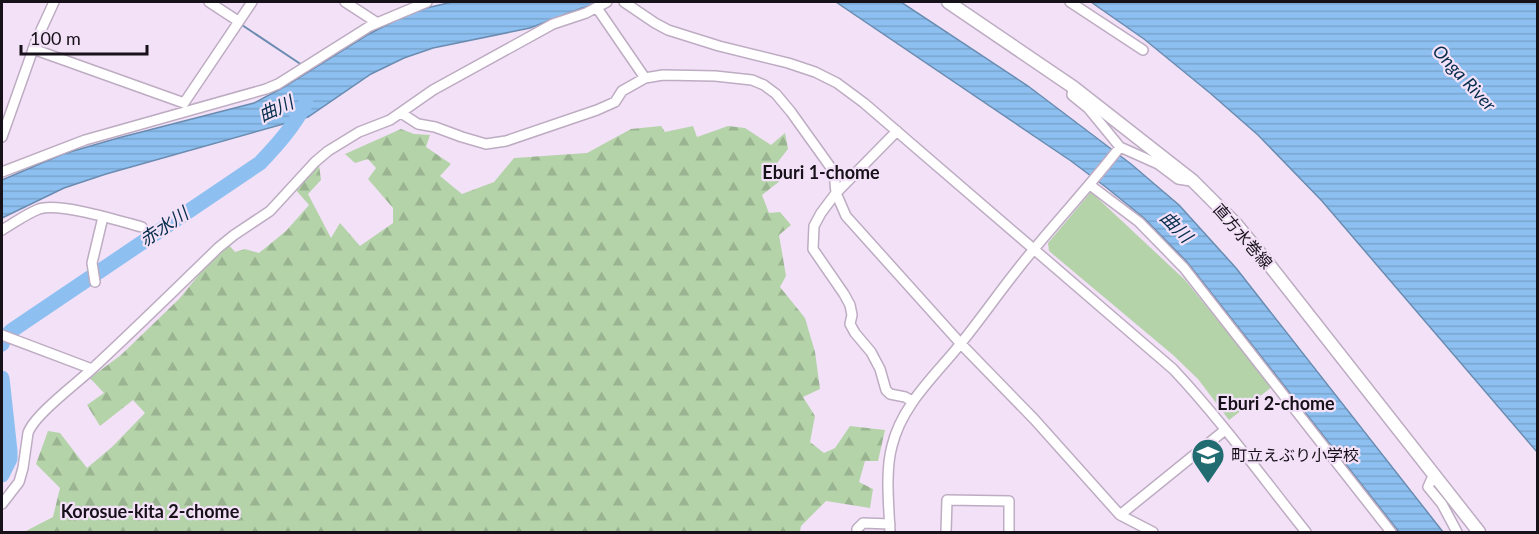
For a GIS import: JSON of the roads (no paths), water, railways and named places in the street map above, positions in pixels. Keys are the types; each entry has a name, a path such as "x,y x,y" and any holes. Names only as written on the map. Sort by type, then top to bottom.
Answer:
{"main road":[{"name":"直方水巻線","path":"948,2 1073,87 1193,181 1236,224 1261,254 1479,532"}],"street":[{"path":"2,137 33,49 54,2"},
{"path":"209,2 238,21"},
{"path":"33,49 184,103 252,2"},
{"path":"345,2 376,22"},
{"path":"2,172 85,140 255,93 278,84 376,22 427,2"},
{"path":"2,504 19,482 29,428 38,418 218,248 270,211 328,151 359,132 390,120 433,90 553,24 607,2"},
{"path":"624,2 668,30 814,72 837,83 864,103 1173,369 1306,532"},
{"path":"1070,2 1143,50"},
{"path":"597,8 645,78"},
{"path":"401,113 418,124 435,127 486,144 506,141 597,110 615,102 622,91 645,78 663,75 715,76 752,80 764,85 776,94 791,112 834,172 836,193 846,216 1120,515 1153,532"},
{"path":"1073,87 1072,95 1088,108 1120,147 1158,164 1178,179 1193,181"},
{"path":"897,131 836,193 821,213 814,226 813,249 850,305 852,315 850,324 871,352 880,369 886,390 890,394 912,401"},
{"path":"857,532 863,523 890,528 891,447 899,425 912,401 961,344 1033,249 1091,184 1120,147"},
{"path":"1091,184 1139,222 1184,268 1390,532"},
{"path":"2,230 40,209 52,207 142,227"},
{"path":"95,282 92,263 103,217"},
{"path":"2,335 92,369"},
{"path":"1120,515 1225,430"},
{"path":"1434,474 1428,487 1442,504 1457,532"},
{"path":"946,532 947,500 1009,501 1008,532"}],"water":[{"name":"曲川","path":"452,2 600,2 530,28 433,48 404,58 371,74 308,117 106,174 64,188 2,218 2,180 63,154 254,103 367,35 414,11"},
{"name":"曲川","path":"836,2 901,2 1028,86 1131,164 1179,205 1236,268 1443,532 1399,532 1187,262 1144,218 1071,161"},
{"name":"Onga River","path":"1091,2 1537,2 1537,452 1322,201 1258,135 1144,39"}],"waterway":[{"path":"242,25 302,65"},
{"name":"赤水川","path":"2,344 11,331 260,163 285,134 306,103"},
{"name":"赤水川","path":"2,378 10,451 10,459 2,475"}],"place":[{"name":"町立えぶり小学校","path":"1208,484"}],"district":[{"name":"Eburi 1-chome","path":"821,173"},
{"name":"Eburi 2-chome","path":"1276,404"},
{"name":"Korosue-kita 2-chome","path":"150,512"}]}
